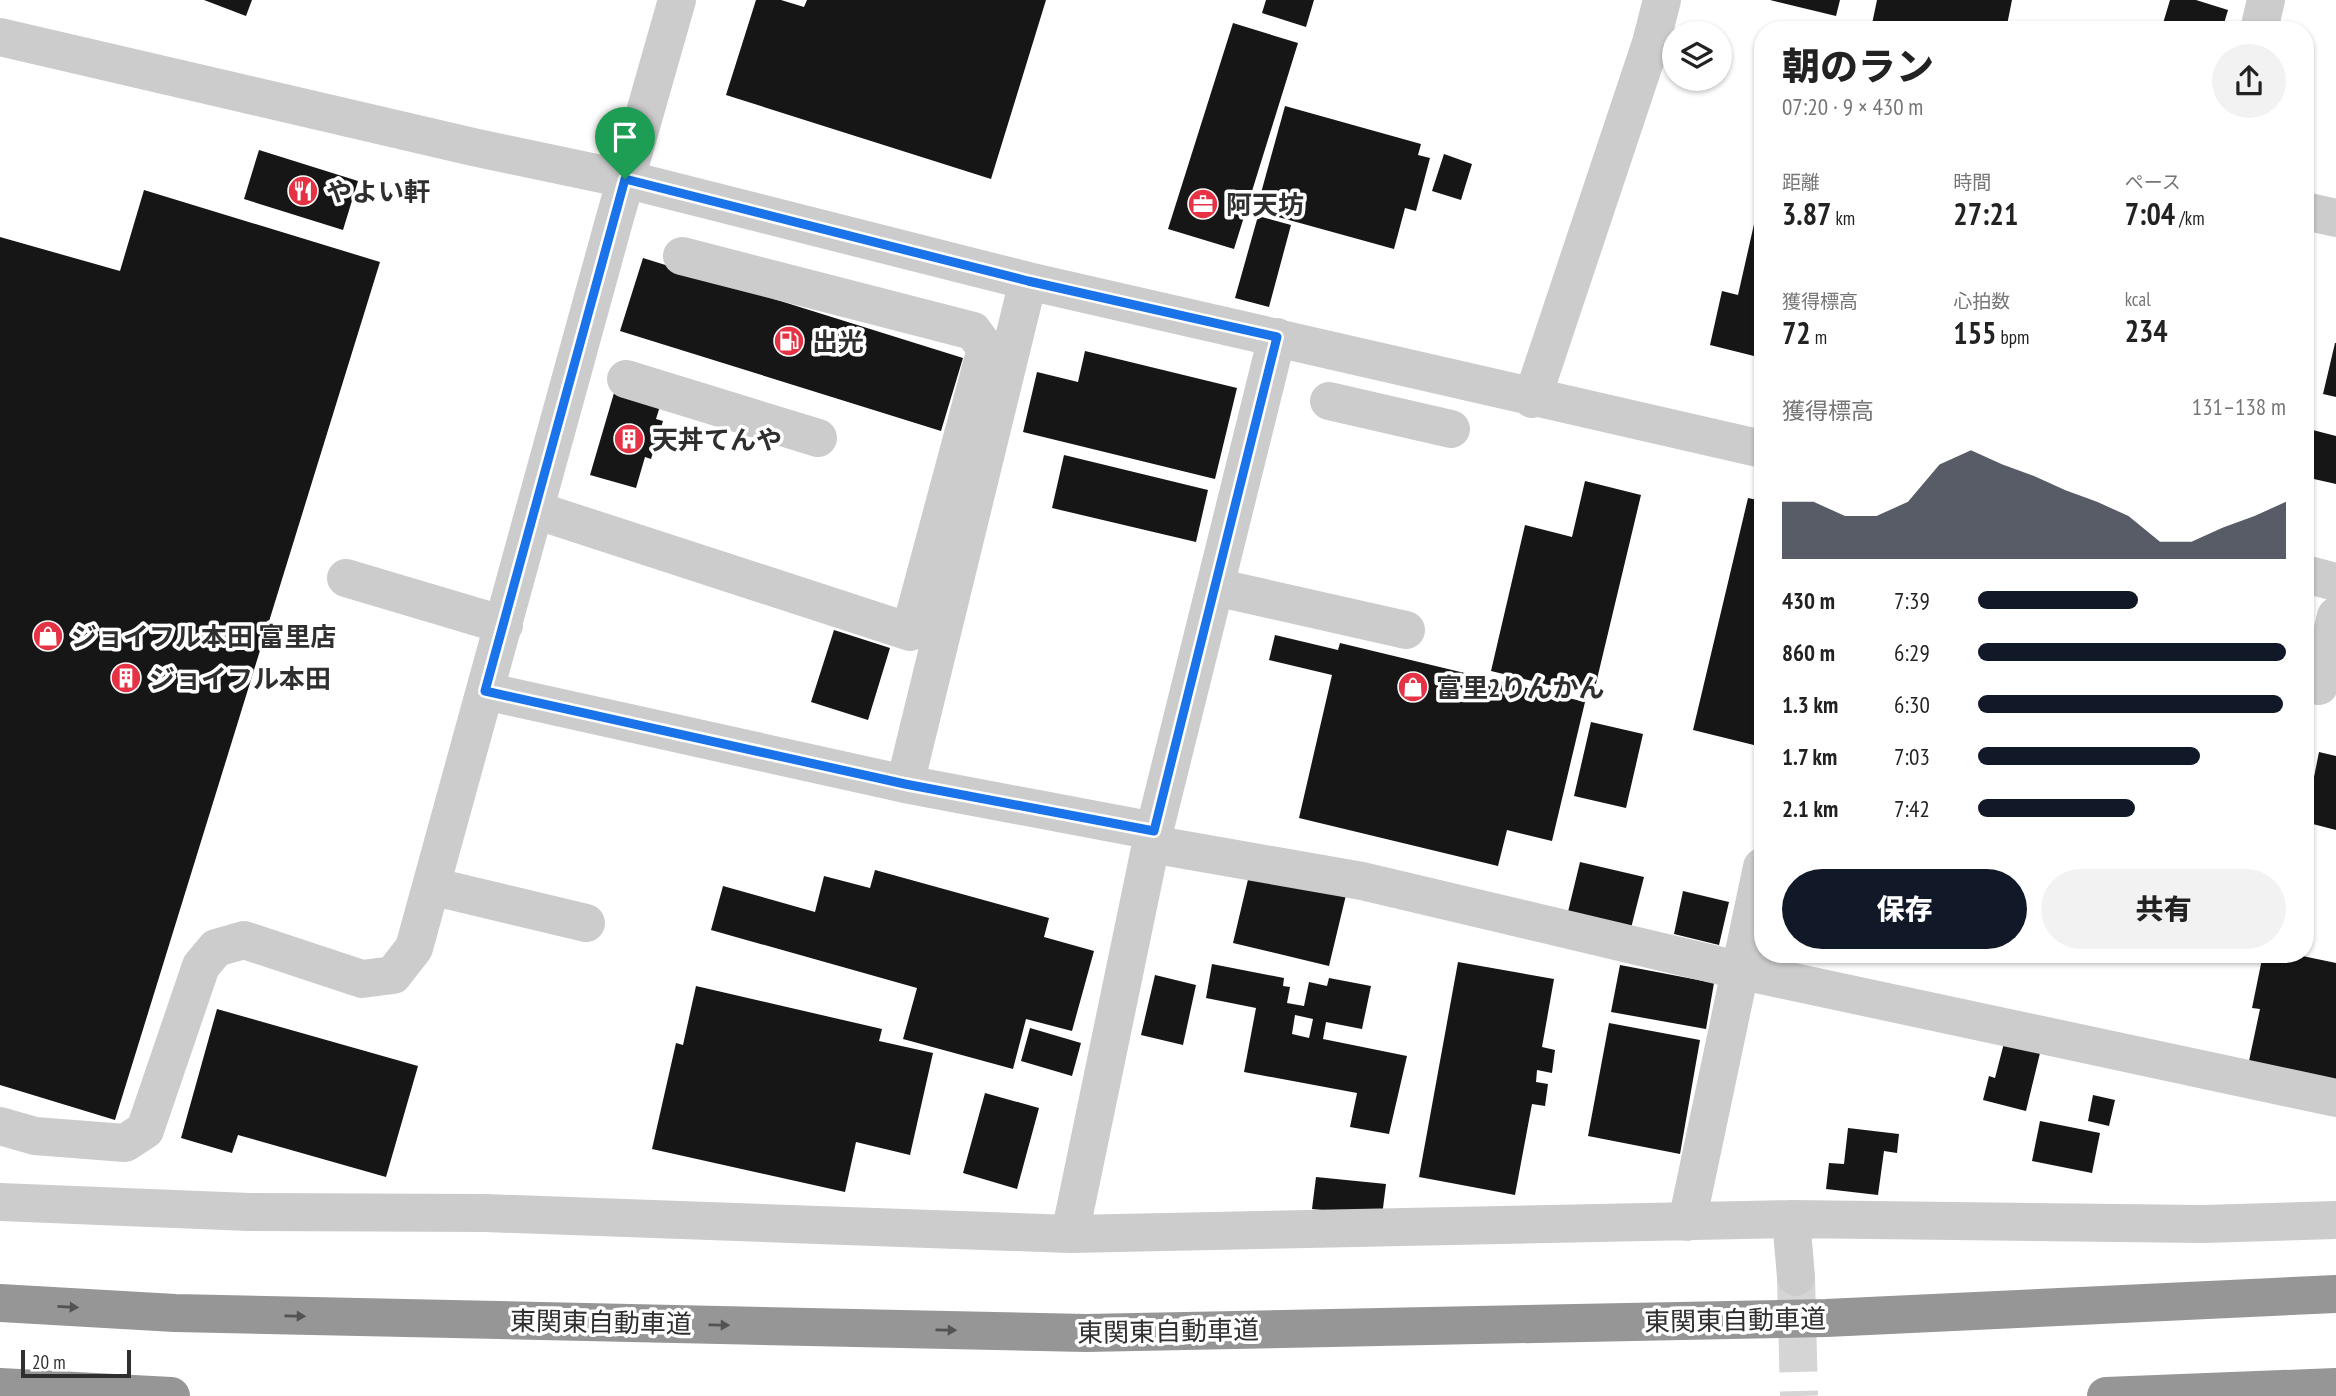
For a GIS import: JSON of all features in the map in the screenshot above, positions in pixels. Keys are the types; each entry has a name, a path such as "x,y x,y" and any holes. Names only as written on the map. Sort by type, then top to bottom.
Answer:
{"highway":[{"name":"東関東自動車道","path":"0,1303 175,1313 1086,1333 1826,1318 2336,1294"},
{"path":"0,1387 171,1396"},
{"path":"2106,1396 2336,1387"}],"street":[{"path":"0,1126 35,1136 125,1143 145,1129 201,966 216,948 244,940 362,978 393,975 414,948 625,179 677,0"},
{"path":"1532,399 1651,43 1662,0"},
{"path":"2261,21 2266,0"},
{"path":"0,37 472,147 625,179 1028,281 1277,337 1532,399 1754,447"},
{"path":"2314,213 2336,218"},
{"path":"535,510 910,632 986,349 973,331 682,256"},
{"path":"905,784 1028,281"},
{"path":"1070,1234 1152,838 1277,337"},
{"path":"626,379 818,438"},
{"path":"1329,401 1451,429"},
{"path":"2314,576 2336,582"},
{"path":"345,578 504,625"},
{"path":"1215,587 1406,630"},
{"path":"2319,686 2336,616"},
{"path":"485,691 1152,838 1362,880 1738,970 2336,1098"},
{"path":"431,886 586,923"},
{"path":"1686,1222 1754,901"},
{"path":"0,1202 249,1212 499,1213 1070,1234 1791,1219 2203,1224 2336,1220"},
{"path":"1791,1219 1796,1277"}],"building":[{"path":"204,0 252,0 246,16"},
{"path":"756,0 781,0 804,7 807,0 1046,0 991,179 726,95"},
{"path":"1266,0 1314,0 1306,27 1262,13"},
{"path":"1770,0 1840,0 1836,16"},
{"path":"1877,0 2012,0 2008,21 1873,21"},
{"path":"2170,0 2196,0 2228,10 2225,21 2164,21"},
{"path":"1233,23 1298,43 1234,249 1168,229"},
{"path":"1285,106 1421,144 1418,155 1430,158 1416,211 1405,208 1394,249 1256,211"},
{"path":"259,150 358,181 343,230 244,199"},
{"path":"1444,154 1472,164 1461,200 1432,191"},
{"name":"ジョイフル本田","path":"144,190 380,262 115,1120 0,1085 0,237 120,271"},
{"path":"1258,216 1291,225 1269,307 1235,298"},
{"path":"1754,224 1754,356 1710,345 1722,291 1738,295"},
{"path":"643,258 963,358 941,431 620,331"},
{"path":"2336,343 2336,397 2323,394"},
{"path":"1085,351 1237,388 1215,479 1023,432 1037,372 1078,382"},
{"name":"天丼てんや","path":"614,393 660,406 656,419 663,421 651,459 645,457 636,488 590,475"},
{"path":"2314,430 2336,436 2336,484 2314,479"},
{"path":"1064,455 1208,490 1196,542 1052,508"},
{"path":"1585,481 1641,495 1593,696 1491,671 1525,525 1572,537"},
{"path":"1748,498 1754,499 1754,745 1693,730"},
{"path":"834,630 890,648 868,720 811,702"},
{"path":"1275,635 1338,650 1340,643 1585,702 1552,841 1507,830 1498,866 1299,818 1332,675 1269,660"},
{"path":"1591,722 1643,734 1626,808 1574,796"},
{"path":"2319,752 2336,756 2336,830 2314,824 2314,777"},
{"path":"1580,862 1644,877 1629,936 1566,920"},
{"path":"875,870 1049,918 1044,937 1094,951 1072,1031 1026,1019 1013,1069 903,1039 917,988 711,930 723,886 815,912 824,876 870,888"},
{"path":"1250,871 1346,895 1329,966 1233,943"},
{"path":"1683,891 1729,902 1719,945 1674,934"},
{"path":"2314,958 2336,963 2336,1089 2249,1061 2260,1009 2252,1008 2261,963 2314,963"},
{"path":"1458,962 1554,979 1542,1047 1555,1050 1552,1073 1537,1070 1536,1082 1548,1084 1545,1106 1532,1104 1515,1195 1419,1177"},
{"path":"1212,964 1284,978 1283,986 1290,987 1287,1003 1304,1006 1309,982 1327,986 1329,978 1371,986 1362,1029 1326,1022 1323,1039 1407,1056 1389,1134 1350,1127 1357,1093 1244,1072 1256,1008 1206,998","holes":["1295,1015 1313,1019 1309,1038 1292,1034"]},
{"path":"1620,965 1714,983 1706,1029 1611,1012"},
{"path":"1155,975 1196,985 1183,1045 1141,1035"},
{"path":"696,986 882,1029 879,1041 933,1053 910,1155 856,1142 845,1192 652,1149 676,1043 683,1045"},
{"path":"217,1009 418,1066 386,1177 238,1135 232,1153 181,1138"},
{"path":"1609,1023 1700,1040 1680,1154 1588,1136"},
{"path":"1030,1028 1081,1043 1072,1076 1021,1061"},
{"path":"2004,1043 2040,1053 2026,1111 1983,1100 1989,1076 1995,1078"},
{"path":"985,1093 1039,1108 1017,1189 963,1173"},
{"path":"2093,1095 2115,1100 2109,1126 2088,1121"},
{"path":"2040,1121 2100,1133 2092,1173 2032,1161"},
{"path":"1848,1128 1899,1134 1897,1153 1884,1151 1878,1195 1826,1189 1829,1163 1844,1164"},
{"path":"1316,1177 1386,1184 1382,1216 1312,1209"}],"tunnel":[{"path":"1796,1277 1799,1396"}],"place":[{"name":"やよい軒","path":"303,191"},
{"name":"阿天坊","path":"1203,204"},
{"name":"出光","path":"789,341"},
{"name":"天丼てんや","path":"629,439"},
{"name":"ジョイフル本田 富里店","path":"48,636"},
{"name":"ジョイフル本田","path":"126,678"},
{"name":"富里2りんかん","path":"1413,687"}],"route":[{"path":"625,179 1028,281 1277,337 1154,831 905,784 485,691 625,179"}]}
